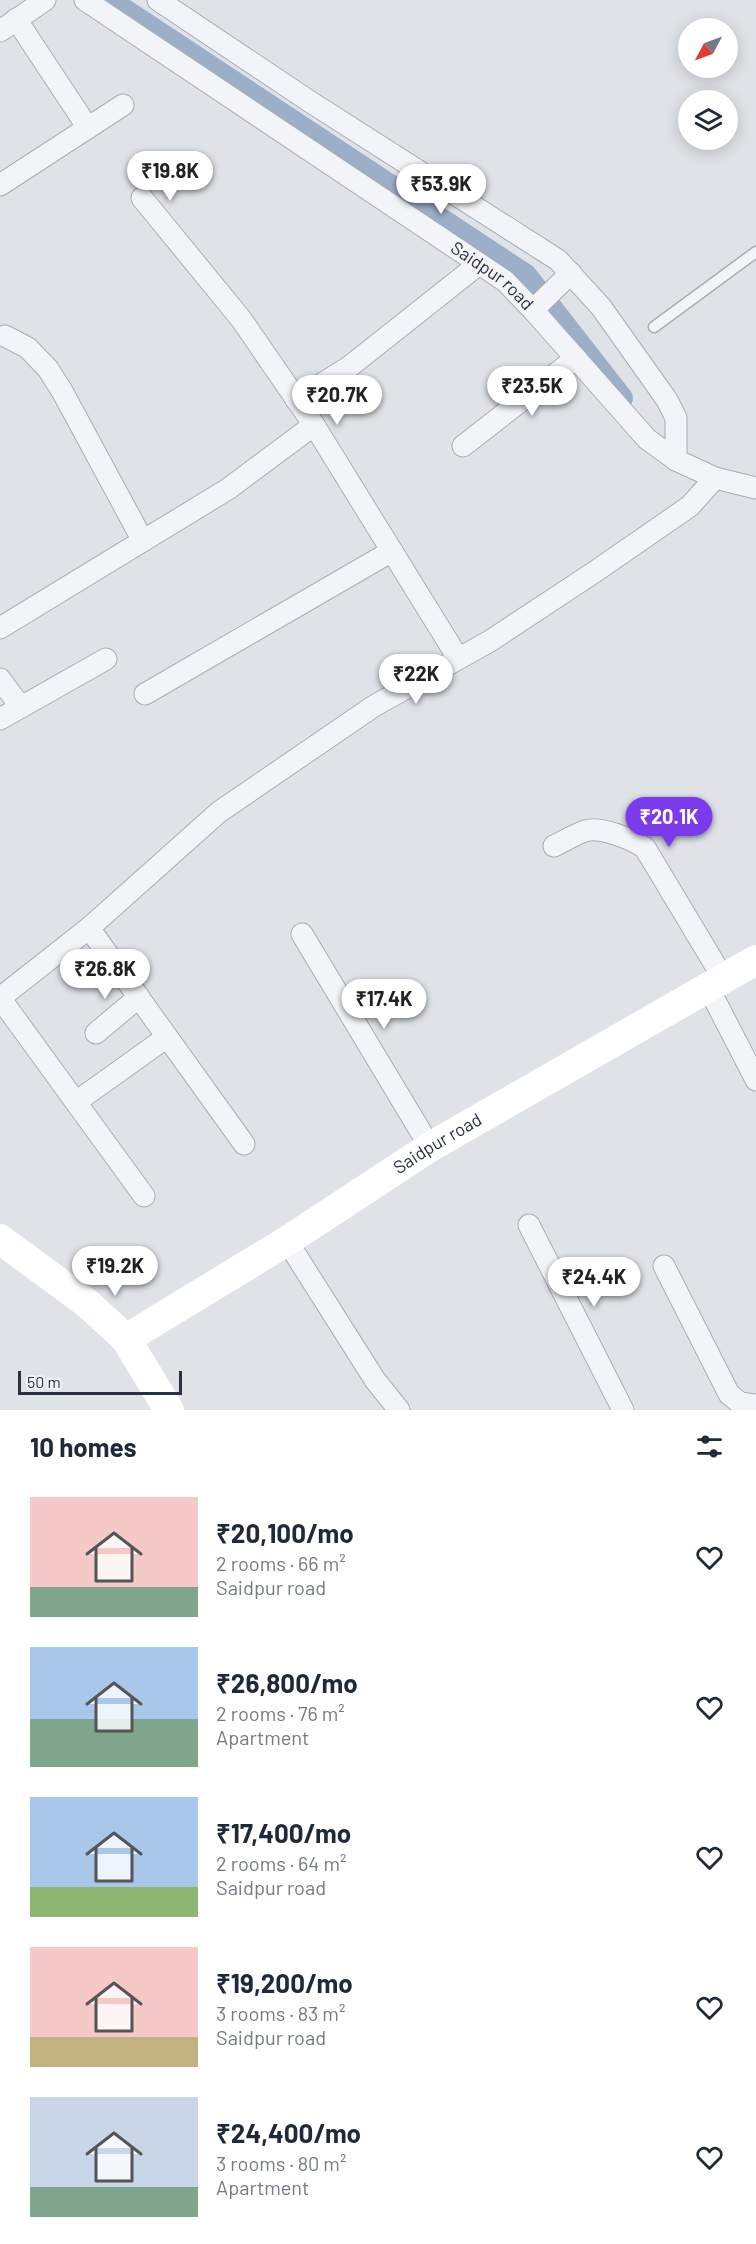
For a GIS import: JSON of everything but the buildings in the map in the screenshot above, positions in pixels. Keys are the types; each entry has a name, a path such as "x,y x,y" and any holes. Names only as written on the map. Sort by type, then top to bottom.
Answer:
{"main road":[{"name":"Saidpur road","path":"126,1339 286,1241 430,1147 756,960"},
{"path":"0,1239 88,1304 126,1339 169,1410"}],"street":[{"path":"45,0 8,25 88,128"},
{"name":"Saidpur road","path":"85,0 505,281 537,307 576,358 648,439 676,460 714,478 756,488"},
{"path":"158,0 309,101 558,260 567,278 601,308 667,399 676,418 676,460"},
{"path":"0,185 123,105"},
{"path":"142,198 241,319 314,425 458,658"},
{"path":"296,400 349,367 479,264"},
{"path":"537,307 567,278"},
{"path":"2,334 28,348 48,369 143,541"},
{"path":"463,446 576,358"},
{"path":"0,628 228,489 314,425"},
{"path":"144,1196 0,998 89,928 219,812 374,706 490,640 577,584 690,506 714,478"},
{"path":"145,694 392,552"},
{"path":"0,719 105,659"},
{"path":"0,679 20,706"},
{"path":"554,846 587,830 606,832 636,841 645,848 715,982 756,1080"},
{"path":"89,928 244,1144"},
{"path":"302,934 430,1147"},
{"path":"96,1033 139,997"},
{"path":"76,1102 167,1037"},
{"path":"529,1225 623,1410"},
{"path":"286,1241 375,1380 399,1410"},
{"path":"664,1266 729,1394 746,1406"}],"lane":[{"path":"654,327 756,252"}],"waterway":[{"path":"110,0 526,275 622,398"}]}
